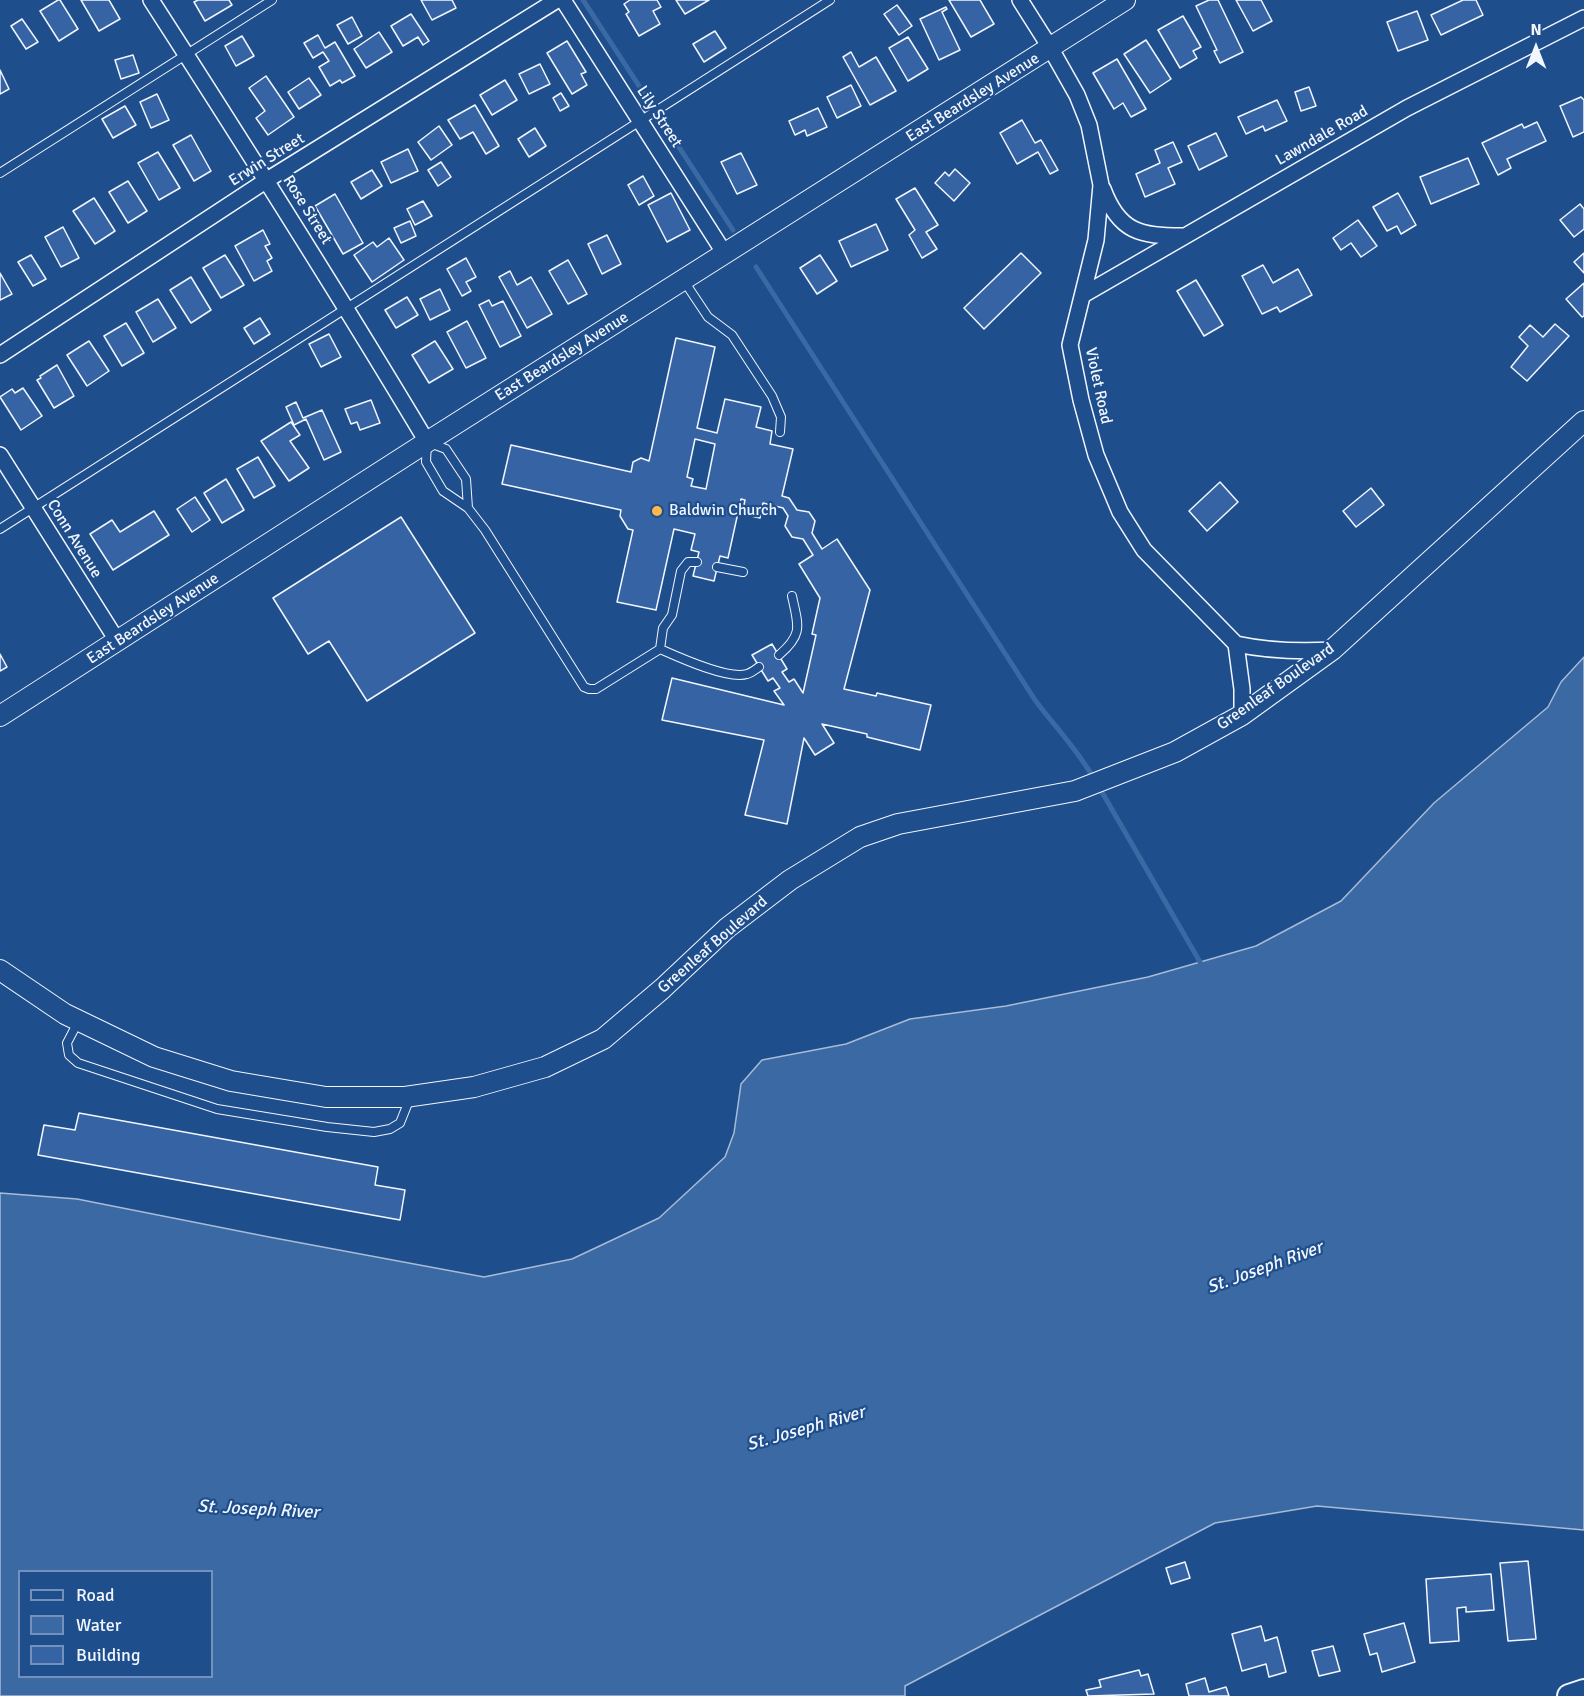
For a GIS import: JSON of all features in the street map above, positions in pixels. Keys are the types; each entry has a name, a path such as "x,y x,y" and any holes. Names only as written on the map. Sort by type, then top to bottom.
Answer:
{"main road":[{"path":"1569,1696 1584,1691"}],"street":[{"name":"Rose Street","path":"151,0 347,308 426,442"},
{"name":"Erwin Street","path":"0,355 267,180 557,0"},
{"name":"Lily Street","path":"563,0 724,254"},
{"name":"Violet Road","path":"1020,0 1051,48 1077,95 1089,125 1101,185 1096,240 1070,345 1081,400 1096,455 1120,512 1144,550 1236,644"},
{"name":"East Beardsley Avenue","path":"0,716 426,442 1125,0"},
{"name":"Lawndale Road","path":"1083,295 1407,108 1584,18"},
{"path":"1101,185 1109,207 1126,226 1152,236 1185,236"},
{"name":"Greenleaf Boulevard","path":"0,970 79,1021 154,1057 231,1081 326,1097 411,1096 474,1087 545,1067 603,1039 662,989 727,928 790,880 860,837 898,824 1076,791 1175,752 1242,715 1332,650 1584,421"},
{"name":"Conn Avenue","path":"0,455 118,642"},
{"path":"1242,715 1242,689 1236,644 1263,650 1293,652 1332,650"}],"lane":[{"path":"0,173 272,0"},
{"path":"0,529 830,0"},
{"path":"683,280 708,317 732,335 772,396 781,417 780,432"},
{"path":"468,508 466,479 446,449 426,442 426,462 443,491 468,508 485,530 584,687 589,689 596,689 660,649 663,628 672,615 681,571 688,562 697,562"},
{"path":"717,567 743,572"},
{"path":"778,655 791,645 798,629 792,596"},
{"path":"660,649 690,662 734,676 747,674 759,667"},
{"path":"79,1021 67,1043 69,1055 78,1063 217,1109 374,1132 390,1129 400,1123 411,1096"}],"water":[{"name":"St. Joseph River","path":"1584,657 1584,1530 1317,1506 1215,1523 905,1686 905,1696 0,1696 0,1193 77,1199 484,1277 572,1259 659,1218 725,1157 734,1133 741,1084 762,1060 846,1044 910,1019 1006,1006 1148,977 1256,946 1341,901 1434,803 1548,707 1561,682"}],"building":[{"path":"58,0 78,29 59,41 40,11"},
{"path":"81,0 109,0 120,19 99,31"},
{"path":"229,0 232,5 205,21 194,2"},
{"path":"421,0 452,0 456,8 432,20"},
{"path":"630,0 657,0 661,7 653,11 660,24 639,36 626,14 629,12 624,4"},
{"path":"676,0 709,0 685,14"},
{"path":"949,0 980,0 994,24 971,37"},
{"path":"1209,0 1218,0 1243,52 1220,63 1214,51 1217,50 1196,6"},
{"path":"1236,0 1261,0 1272,21 1253,31"},
{"path":"1463,0 1476,0 1483,15 1441,35 1431,15"},
{"path":"897,5 912,26 899,35 884,14"},
{"path":"946,7 947,9 942,12 960,50 939,60 920,19"},
{"path":"1417,11 1428,40 1398,51 1387,22"},
{"path":"411,14 429,41 423,45 418,37 403,46 391,26"},
{"path":"1183,16 1201,47 1193,51 1197,58 1180,68 1158,30"},
{"path":"352,17 362,36 348,44 337,25"},
{"path":"22,19 38,42 26,49 11,26"},
{"path":"715,31 726,48 704,62 693,44"},
{"path":"379,32 392,52 366,68 354,49"},
{"path":"318,35 325,48 335,42 355,76 342,83 340,80 330,86 319,67 329,61 323,52 313,58 304,43"},
{"path":"242,36 254,56 236,66 225,46"},
{"path":"908,37 928,69 908,81 889,48"},
{"path":"1146,40 1171,79 1150,93 1124,54"},
{"path":"567,41 586,72 581,74 587,85 572,94 547,53"},
{"path":"851,52 859,67 876,57 896,91 870,105 843,57"},
{"path":"133,55 139,73 121,79 115,60"},
{"path":"1117,59 1146,109 1131,117 1123,103 1114,109 1093,73"},
{"path":"540,64 550,84 529,94 519,74"},
{"path":"0,70 9,89 0,94"},
{"path":"266,76 294,117 268,135 256,118 265,111 249,88"},
{"path":"309,78 321,95 299,109 288,92"},
{"path":"505,80 517,100 492,115 480,95"},
{"path":"851,85 861,106 837,118 827,97"},
{"path":"1309,87 1316,106 1301,111 1295,92"},
{"path":"561,93 569,106 560,111 553,98"},
{"path":"157,94 169,120 151,128 140,102"},
{"path":"1581,97 1584,100 1584,132 1573,137 1560,106"},
{"path":"1277,100 1287,121 1265,131 1263,126 1246,134 1238,117"},
{"path":"475,105 499,146 486,154 473,132 460,139 448,120"},
{"path":"125,106 136,125 113,138 102,119"},
{"path":"818,108 827,127 807,136 805,130 795,135 789,121"},
{"path":"1022,120 1035,143 1041,140 1058,170 1050,174 1038,152 1017,164 1000,133"},
{"path":"1537,122 1546,141 1507,159 1511,168 1498,175 1482,143 1522,124 1524,128"},
{"path":"439,126 452,145 431,160 418,142"},
{"path":"535,128 546,146 529,157 518,139"},
{"path":"1216,133 1227,156 1199,170 1188,146"},
{"path":"191,135 211,171 194,181 173,145"},
{"path":"1173,142 1182,162 1168,168 1175,184 1145,197 1136,174 1160,163 1155,150"},
{"path":"408,149 418,171 391,183 381,162"},
{"path":"158,152 180,188 159,200 138,163"},
{"path":"741,153 757,185 737,194 721,162"},
{"path":"1468,158 1479,184 1431,204 1420,177"},
{"path":"441,162 451,177 438,186 428,170"},
{"path":"955,169 970,183 954,201 935,183 945,172 949,176"},
{"path":"372,170 382,186 361,199 351,182"},
{"path":"643,176 654,196 639,205 628,185"},
{"path":"128,181 147,211 128,223 109,192"},
{"path":"915,188 938,225 926,232 937,249 922,258 909,235 915,230 896,199"},
{"path":"671,193 690,230 667,242 648,205"},
{"path":"1398,193 1416,225 1401,234 1397,226 1387,231 1373,207"},
{"path":"335,194 363,243 343,254 315,206"},
{"path":"94,198 115,231 95,244 73,211"},
{"path":"423,201 432,216 415,225 407,209"},
{"path":"1580,204 1584,209 1584,229 1574,237 1560,220"},
{"path":"1358,220 1377,246 1361,257 1351,243 1341,250 1333,238"},
{"path":"410,221 416,236 401,243 394,228"},
{"path":"876,224 888,250 851,267 839,241"},
{"path":"63,227 79,258 61,267 45,237"},
{"path":"263,230 270,244 265,246 272,258 267,261 272,271 254,281 235,246"},
{"path":"607,235 621,264 602,274 588,244"},
{"path":"389,238 404,260 372,282 354,255 373,242 377,247"},
{"path":"1021,253 1041,273 984,329 964,308"},
{"path":"1584,253 1584,273 1574,262"},
{"path":"31,255 46,279 33,286 18,262"},
{"path":"225,255 244,285 221,298 203,268"},
{"path":"820,255 837,281 817,294 800,268"},
{"path":"466,258 476,277 466,282 471,291 462,296 447,269"},
{"path":"568,260 587,294 568,304 549,271"},
{"path":"1263,265 1273,283 1298,269 1312,295 1280,312 1277,307 1262,314 1242,276"},
{"path":"510,271 517,285 531,277 552,314 527,328 499,277"},
{"path":"0,273 12,294 0,300"},
{"path":"191,277 211,310 191,323 170,290"},
{"path":"1196,280 1223,325 1204,336 1177,291"},
{"path":"1584,283 1584,316 1582,317 1566,299"},
{"path":"440,289 450,310 430,320 420,299"},
{"path":"407,297 418,315 396,328 385,310"},
{"path":"158,299 176,328 153,342 136,312"},
{"path":"489,300 492,306 503,301 521,336 500,347 479,305"},
{"path":"260,318 270,334 254,344 244,328"},
{"path":"467,321 486,358 466,368 447,332"},
{"path":"126,323 144,353 122,366 104,336"},
{"path":"1555,324 1569,336 1527,381 1511,367 1528,346 1519,337 1530,325 1543,337"},
{"path":"329,334 341,357 321,367 309,344"},
{"path":"676,338 715,347 697,428 717,433 725,399 761,407 756,427 772,431 770,444 793,449 782,496 789,498 797,510 809,512 815,521 812,533 822,549 837,539 870,590 844,689 876,696 877,693 931,705 920,750 867,737 867,734 822,724 834,743 815,755 804,738 787,824 745,815 764,740 662,720 672,678 784,705 774,691 780,688 773,678 768,681 752,655 772,644 787,669 782,672 789,682 794,679 803,693 816,635 812,634 820,598 799,564 813,555 803,539 792,537 785,526 788,516 783,508 763,503 760,518 742,514 745,500 741,499 728,558 720,556 714,581 693,576 699,552 691,550 695,534 674,529 656,610 617,602 633,530 628,529 620,516 621,510 502,484 511,445 631,472 633,462 641,458 649,461","holes":["695,439 715,444 706,489 691,486 693,479 687,477"]},
{"path":"89,341 109,371 87,386 67,355"},
{"path":"435,341 453,369 429,383 412,355"},
{"path":"57,365 74,396 54,408 37,380"},
{"path":"23,388 42,416 21,430 0,397 12,389 15,393"},
{"path":"371,400 380,423 360,430 357,422 351,424 345,409"},
{"path":"296,402 303,418 322,410 341,452 324,460 306,419 294,425 286,407"},
{"path":"291,422 300,435 290,441 309,468 289,481 261,441"},
{"path":"258,457 275,486 254,498 237,469"},
{"path":"226,479 244,510 222,523 204,493"},
{"path":"1220,482 1238,502 1207,531 1189,511"},
{"path":"1371,488 1384,505 1356,527 1343,511"},
{"path":"195,497 210,520 192,532 177,509"},
{"path":"154,511 169,535 113,570 90,534 112,520 120,532"},
{"path":"401,517 475,633 367,701 329,641 308,654 273,598"},
{"path":"0,654 7,667 0,671"},
{"path":"79,1113 378,1167 375,1185 405,1190 400,1220 38,1155 44,1125 75,1130"},
{"path":"1528,1561 1536,1639 1508,1641 1500,1563"},
{"path":"1185,1562 1190,1578 1171,1584 1166,1568"},
{"path":"1491,1574 1494,1610 1466,1612 1466,1607 1457,1608 1459,1641 1430,1643 1426,1579"},
{"path":"1404,1623 1415,1662 1382,1672 1377,1653 1370,1655 1364,1634"},
{"path":"1261,1626 1265,1641 1277,1637 1286,1672 1269,1677 1266,1664 1242,1671 1232,1634"},
{"path":"1333,1646 1340,1671 1319,1676 1312,1651"},
{"path":"1139,1670 1141,1676 1148,1674 1154,1694 1088,1696 1086,1690 1101,1687 1099,1680"},
{"path":"1205,1678 1209,1692 1226,1687 1229,1696 1189,1696 1186,1684"}],"waterway":[{"path":"583,0 733,230"},
{"path":"756,267 1035,700 1074,748 1094,779"},
{"path":"1099,787 1200,962"}],"place":[{"name":"Baldwin Church","path":"657,511"}]}
